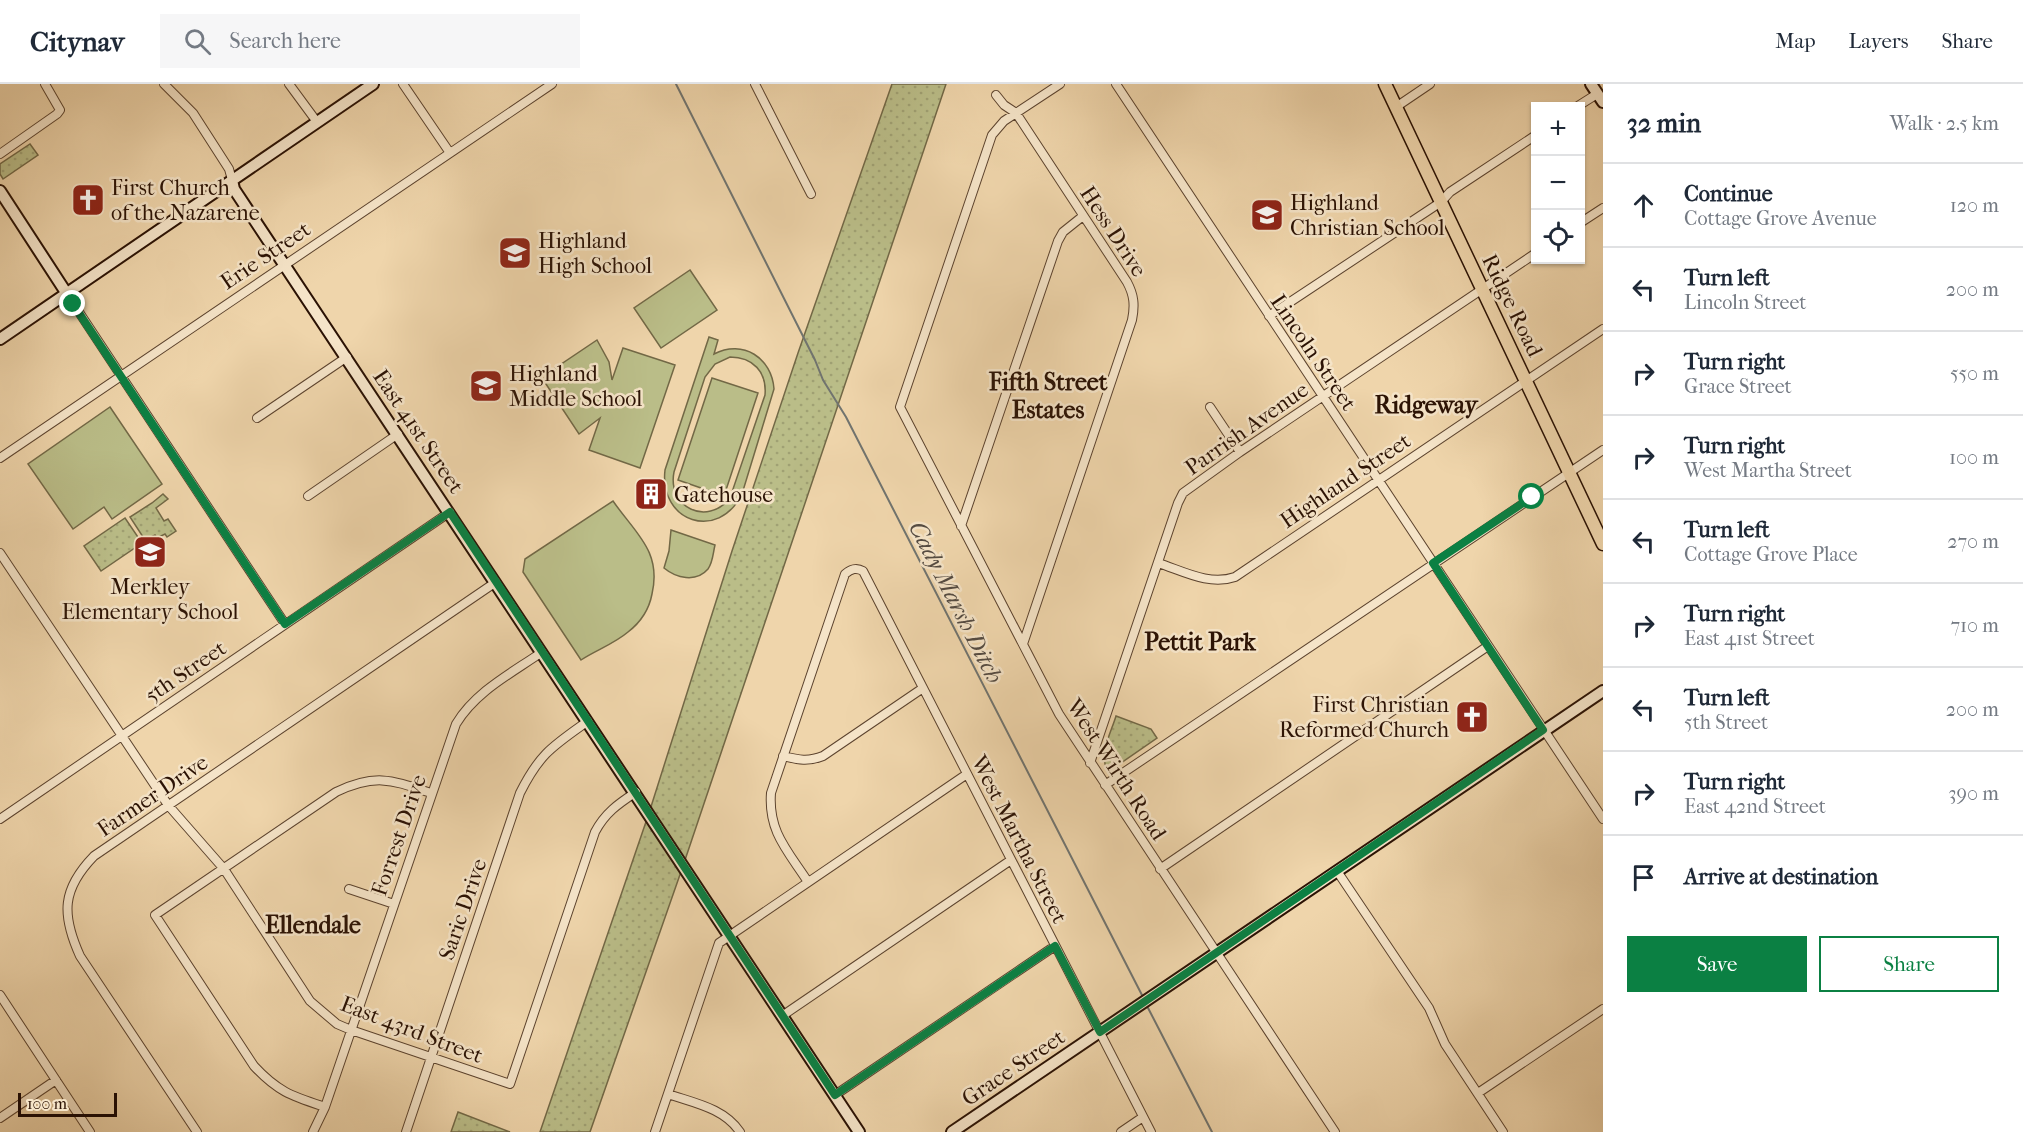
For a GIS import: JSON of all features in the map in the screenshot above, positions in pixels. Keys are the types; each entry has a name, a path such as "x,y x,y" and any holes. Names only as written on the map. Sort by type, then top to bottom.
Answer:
{"main road":[{"name":"Ridge Road","path":"1385,84 1603,544"}],"street":[{"path":"0,154 60,110 45,84"},
{"name":"East 41st Street","path":"164,84 193,113 230,169 234,189 636,792 859,1132"},
{"path":"289,84 317,122"},
{"path":"0,339 373,84"},
{"path":"403,84 450,153"},
{"name":"Erie Street","path":"0,458 552,84"},
{"path":"755,84 811,194"},
{"path":"1016,113 1060,84"},
{"name":"Lincoln Street","path":"1116,84 1603,819"},
{"path":"1396,107 1430,84"},
{"path":"1584,102 1597,93"},
{"name":"Hess Drive","path":"996,94 1004,105 1016,113 1127,282 1133,294 1134,307 1132,320 1023,644"},
{"name":"West Wirth Road","path":"1016,113 992,135 900,408 1059,714 1335,1132"},
{"path":"1269,316 1531,138"},
{"path":"0,191 285,624"},
{"path":"1585,220 1603,208"},
{"path":"961,526 1058,241 1063,232 1083,216"},
{"name":"Parrish Avenue","path":"1090,763 1183,493 1240,452 1531,256"},
{"name":"Highland Street","path":"1158,563 1211,581 1223,581 1235,577 1603,329"},
{"path":"257,418 347,357"},
{"path":"1210,407 1240,452"},
{"path":"308,496 398,434"},
{"path":"1105,785 1603,450"},
{"name":"5th Street","path":"0,819 450,512"},
{"name":"East 43rd Street","path":"0,553 168,806 224,869 310,1001 337,1024 351,1030 510,1084 595,832 612,808 636,792"},
{"name":"West Martha Street","path":"783,756 845,574 854,568 863,571 1151,1132"},
{"name":"Farmer Drive","path":"196,1132 80,956 69,933 67,910 70,889 81,870 94,856 496,582"},
{"path":"1160,869 1488,646"},
{"name":"Forrest Drive","path":"314,1132 325,1107 448,744 463,712 487,689 542,652"},
{"path":"808,882 777,836 772,823 771,793 783,756 799,761 810,761 823,756 923,688"},
{"name":"Grace Street","path":"951,1132 1603,691"},
{"name":"Saric Drive","path":"406,1132 520,793 540,758 554,744 588,721"},
{"path":"655,1132 719,943 967,774"},
{"path":"325,1107 286,1094 268,1083 254,1066 155,915 336,792 355,783 374,779 394,781 431,793"},
{"path":"782,1016 1011,860"},
{"path":"1337,871 1429,1008 1445,1044 1503,1132"},
{"path":"349,890 394,904"},
{"path":"835,1095 1055,946"},
{"path":"0,995 90,1132"},
{"path":"1478,1093 1603,1009"},
{"path":"0,1118 56,1080"},
{"path":"668,1094 715,1110 726,1117 740,1132"},
{"path":"1121,1132 1143,1117"}],"green space":[{"path":"892,84 946,84 683,866 590,1132 540,1132 649,813 798,353"},
{"path":"30,144 38,155 3,179 0,174 0,164"},
{"path":"690,270 717,310 661,348 634,308"},
{"path":"709,337 718,340 714,354 725,350 745,350 762,360 768,368 774,389 742,494 732,509 719,518 706,521 692,520 680,513 671,502 666,488 665,470","holes":["730,357 738,358 757,367 764,379 765,395 730,498 721,507 700,512 691,509 677,495 673,484 674,472 705,377 715,364"]},
{"path":"597,340 609,362 612,380 623,348 675,365 640,468 589,450 600,418 579,434 544,381 545,375"},
{"path":"712,378 758,393 724,496 678,480"},
{"path":"110,407 162,484 112,519 104,507 73,529 28,464"},
{"path":"163,494 168,499 156,508 164,521 168,519 176,531 167,537 165,534 157,538 155,535 145,540 130,517"},
{"path":"613,501 638,533 650,554 654,579 651,600 641,620 633,628 617,640 581,660 523,572 525,559"},
{"path":"125,518 142,543 101,571 84,546"},
{"path":"671,530 715,545 708,569 698,576 686,577 664,568 669,551"},
{"name":"Pettit Park","path":"1116,716 1151,729 1157,738 1108,772 1104,758 1105,751"},
{"path":"458,1112 510,1132 451,1132"}],"waterway":[{"name":"Cady Marsh Ditch","path":"676,84 823,380 846,417 1144,999"},
{"name":"Cady Marsh Ditch","path":"1146,1004 1212,1132"}],"place":[{"name":"First Church of the Nazarene","path":"88,200"},
{"name":"Highland Christian School","path":"1267,215"},
{"name":"Highland High School","path":"515,253"},
{"name":"Highland Middle School","path":"486,386"},
{"name":"Gatehouse","path":"651,494"},
{"name":"Merkley Elementary School","path":"150,552"},
{"name":"First Christian Reformed Church","path":"1472,717"}],"district":[{"name":"Fifth Street Estates","path":"1048,396"},
{"name":"Ridgeway","path":"1426,405"},
{"name":"Pettit Park","path":"1200,642"},
{"name":"Ellendale","path":"313,925"}],"route":[{"path":"73,304 285,624 450,512 835,1095 1055,946 1100,1032 1543,730 1433,563 1532,497"}]}
